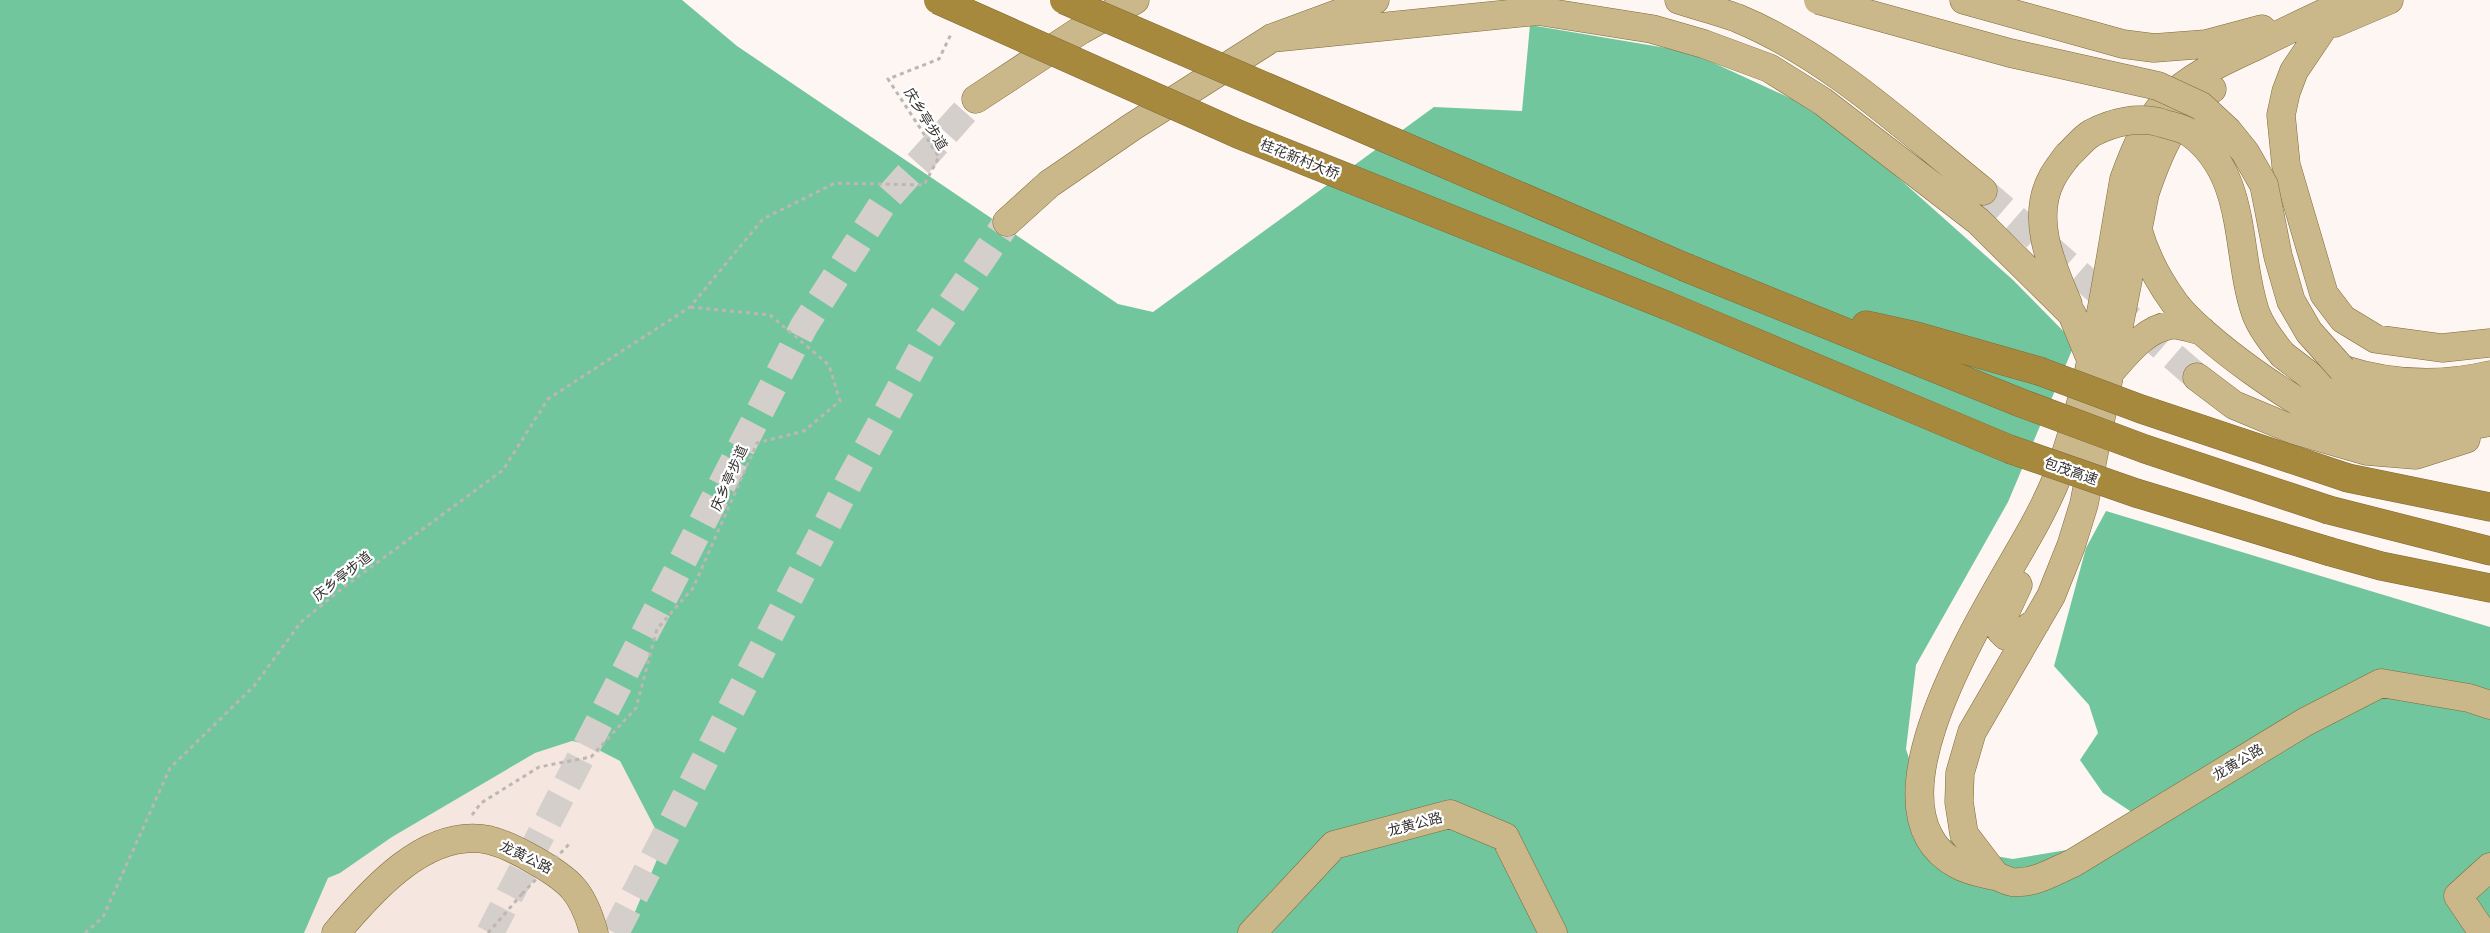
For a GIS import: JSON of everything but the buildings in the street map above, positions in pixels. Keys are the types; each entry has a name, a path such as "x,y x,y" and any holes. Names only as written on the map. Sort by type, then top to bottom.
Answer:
{"highway":[{"name":"桂花新村大桥","path":"938,0 1238,134 1668,306"},
{"path":"1064,0 1688,268 2021,402 2145,449 2329,510 2490,551"},
{"name":"包茂高速","path":"1668,306 2009,449 2136,493 2381,566 2490,588"},
{"path":"1785,306 1916,336 2039,372 2141,409 2348,478 2490,507"},
{"path":"2381,566 2490,601"}],"main road":[{"path":"976,99 1081,30 1135,0"},
{"path":"1007,222 1049,184 1132,127 1272,38 1375,0"},
{"path":"1679,0 1737,19 1792,47 1865,96 1983,191"},
{"path":"1818,0 2010,53 2158,86 2201,106 2234,138 2264,185 2278,256 2291,301 2309,332 2342,369 2371,378 2399,383 2438,383 2490,375"},
{"path":"1964,0 2123,44 2154,48 2206,44 2323,20 2390,0"},
{"path":"2036,622 2014,638 2006,636 2001,631 2005,613 2039,532 2052,485 2101,366 2138,232 2145,194 2168,135 2184,113 2202,96 2353,0"},
{"path":"1272,38 1538,11 1652,29 1704,44 1769,68 1822,100 1978,221 2072,314"},
{"path":"1996,876 1964,834 1959,802 1960,773 1972,732 2051,596 2071,546 2084,504 2124,179 2134,152 2148,125 2165,102 2188,82 2214,66 2323,20"},
{"path":"2323,20 2294,71 2286,92 2281,115 2286,165 2324,294 2344,320 2376,339 2442,348 2490,343"},
{"path":"2101,366 2072,314 2049,259 2042,221 2051,180 2067,156 2091,134 2117,123 2138,120 2155,121 2190,132 2221,167 2236,206 2256,313 2266,334 2283,355 2330,391 2360,401 2391,408 2434,410 2490,402"},
{"path":"2124,179 2138,232 2154,268 2174,302 2202,331 2297,402 2342,422 2398,430 2435,431 2490,422"},
{"path":"2101,366 2132,348 2147,336 2171,325 2202,331"},
{"path":"2197,377 2234,405 2294,430 2366,451 2416,455 2490,432"},
{"name":"龙黄公路","path":"2052,485 2038,517 1955,666 1934,719 1919,786 1920,819 1930,841 1948,860 1972,872 1996,876 2011,882 2039,879 2073,863 2306,722 2381,683 2469,698 2490,705"},
{"name":"龙黄公路","path":"1252,933 1334,845 1450,814 1505,837 1553,933"},
{"name":"龙黄公路","path":"336,933 370,893 413,857 455,840 487,840 514,848 562,875 587,906 594,933"},
{"path":"2483,933 2458,896 2490,867"}],"path":[{"name":"庆乡亭步道","path":"85,933 103,917 170,768 254,686 301,622 344,587 503,470 548,399 690,307 763,219 835,183 924,185 939,157 888,79 939,59 956,25"},
{"name":"庆乡亭步道","path":"455,840 480,803 539,767 591,757 636,708 657,629 693,588 757,443 804,431 840,401 828,365 770,315 690,307"},
{"path":"488,933 571,842"}],"shaded area":[{"path":"572,741 587,744 620,761 659,836 661,850 626,933 304,933 328,878 340,873 392,837 535,753"}],"green space":[{"path":"0,0 682,0 737,46 1118,304 1153,312 1434,107 1522,111 1530,25 1690,52 1829,116 2013,280 2075,343 2008,502 1916,665 1906,749 1932,829 1944,838 1995,856 2013,859 2085,847 2130,823 2130,811 2103,793 2080,760 2098,733 2089,705 2054,666 2086,548 2106,511 2490,627 2490,933 626,933 661,850 659,836 620,761 587,744 572,741 535,753 392,837 340,873 328,878 304,933 0,933"}],"tunnel":[{"path":"490,933 804,326 884,202 976,99"},
{"path":"1983,191 2197,377"},
{"path":"615,933 849,482 927,340 1007,222"}]}
